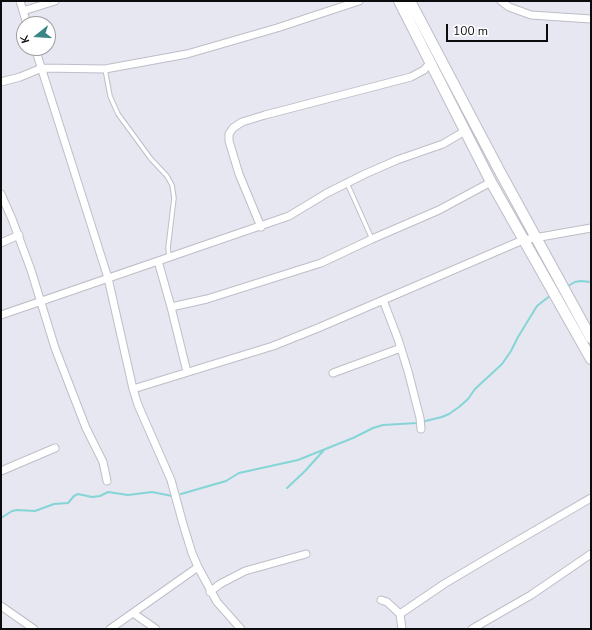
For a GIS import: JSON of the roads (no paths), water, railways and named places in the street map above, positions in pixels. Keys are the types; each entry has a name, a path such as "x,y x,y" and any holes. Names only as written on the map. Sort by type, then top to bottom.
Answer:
{"main road":[{"path":"399,1 491,182 591,359"},
{"path":"410,1 499,170 591,338"}],"street":[{"path":"20,1 25,16"},
{"path":"23,11 55,1"},
{"path":"1,82 20,77 42,68 105,69 187,54 277,28 359,1"},
{"path":"500,1 509,7 531,15 591,19"},
{"path":"38,56 108,278 138,405 171,480 183,524 198,567 210,592 241,629"},
{"path":"261,226 239,174 229,134 233,128 242,122 265,115 411,76 424,70 430,62"},
{"path":"1,315 289,216 347,182 397,160 443,144 465,131"},
{"path":"171,307 207,299 321,263 439,210 491,182"},
{"path":"1,194 32,270 54,348 86,428 103,462 107,481"},
{"path":"133,389 273,346 523,240 591,228"},
{"path":"1,242 19,235"},
{"path":"158,261 187,372"},
{"path":"383,300 401,348 421,424"},
{"path":"333,373 401,348"},
{"path":"1,471 55,448"},
{"path":"400,614 444,584 591,498"},
{"path":"210,592 220,584 245,571 306,554"},
{"path":"472,629 531,595 591,554"},
{"path":"110,629 198,567"},
{"path":"381,600 387,602 400,614 402,629"},
{"path":"1,606 34,629"},
{"path":"133,613 156,629"}],"lane":[{"path":"105,69 110,96 118,114 151,160 167,176 172,185 174,198 168,248 169,257"},
{"path":"347,182 372,239"}],"waterway":[{"path":"566,287 575,282 591,282"},
{"path":"181,494 226,481 239,473 298,460 383,425 417,423 449,414 468,399 475,389 502,364 537,306 551,295"},
{"path":"287,488 324,450"},
{"path":"1,518 12,511 35,511 54,504 68,503 78,494 92,497 100,496 108,492 128,495 152,492 172,496"}]}
